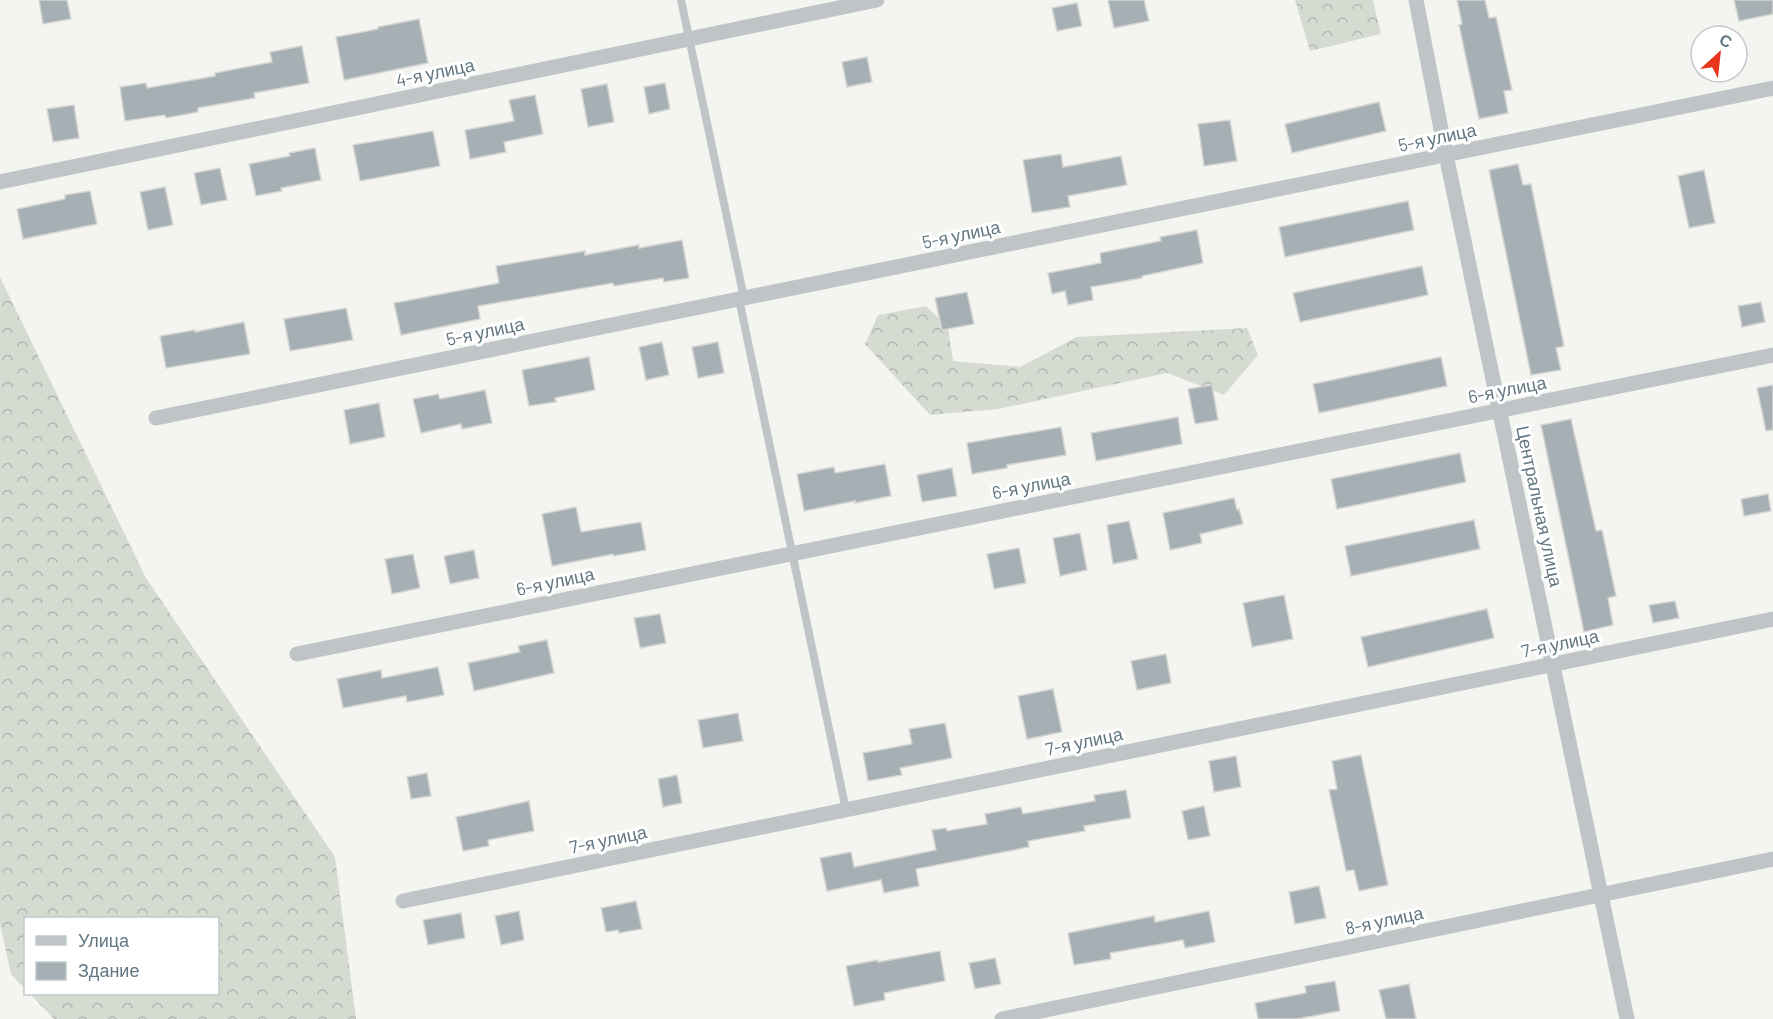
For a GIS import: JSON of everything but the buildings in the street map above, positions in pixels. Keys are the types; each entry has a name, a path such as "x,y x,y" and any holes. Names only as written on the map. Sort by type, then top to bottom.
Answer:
{"street":[{"name":"4-я улица","path":"0,182 877,0"},
{"name":"Центральная улица","path":"1416,0 1446,155 1627,1019"},
{"name":"5-я улица","path":"156,418 1773,88"},
{"name":"6-я улица","path":"297,654 1773,355"},
{"name":"7-я улица","path":"403,901 1773,619"},
{"name":"8-я улица","path":"1002,1019 1773,859"}],"lane":[{"path":"681,0 846,810"}],"green space":[{"path":"1295,0 1373,0 1381,34 1310,51"},
{"path":"0,277 146,578 335,857 356,1019 54,1019 31,995 219,995 219,917 24,917 24,988 11,974 0,924"},
{"path":"926,306 948,327 953,361 1020,367 1077,337 1247,328 1258,355 1224,395 1167,373 998,409 930,415 865,344 878,315"}]}
